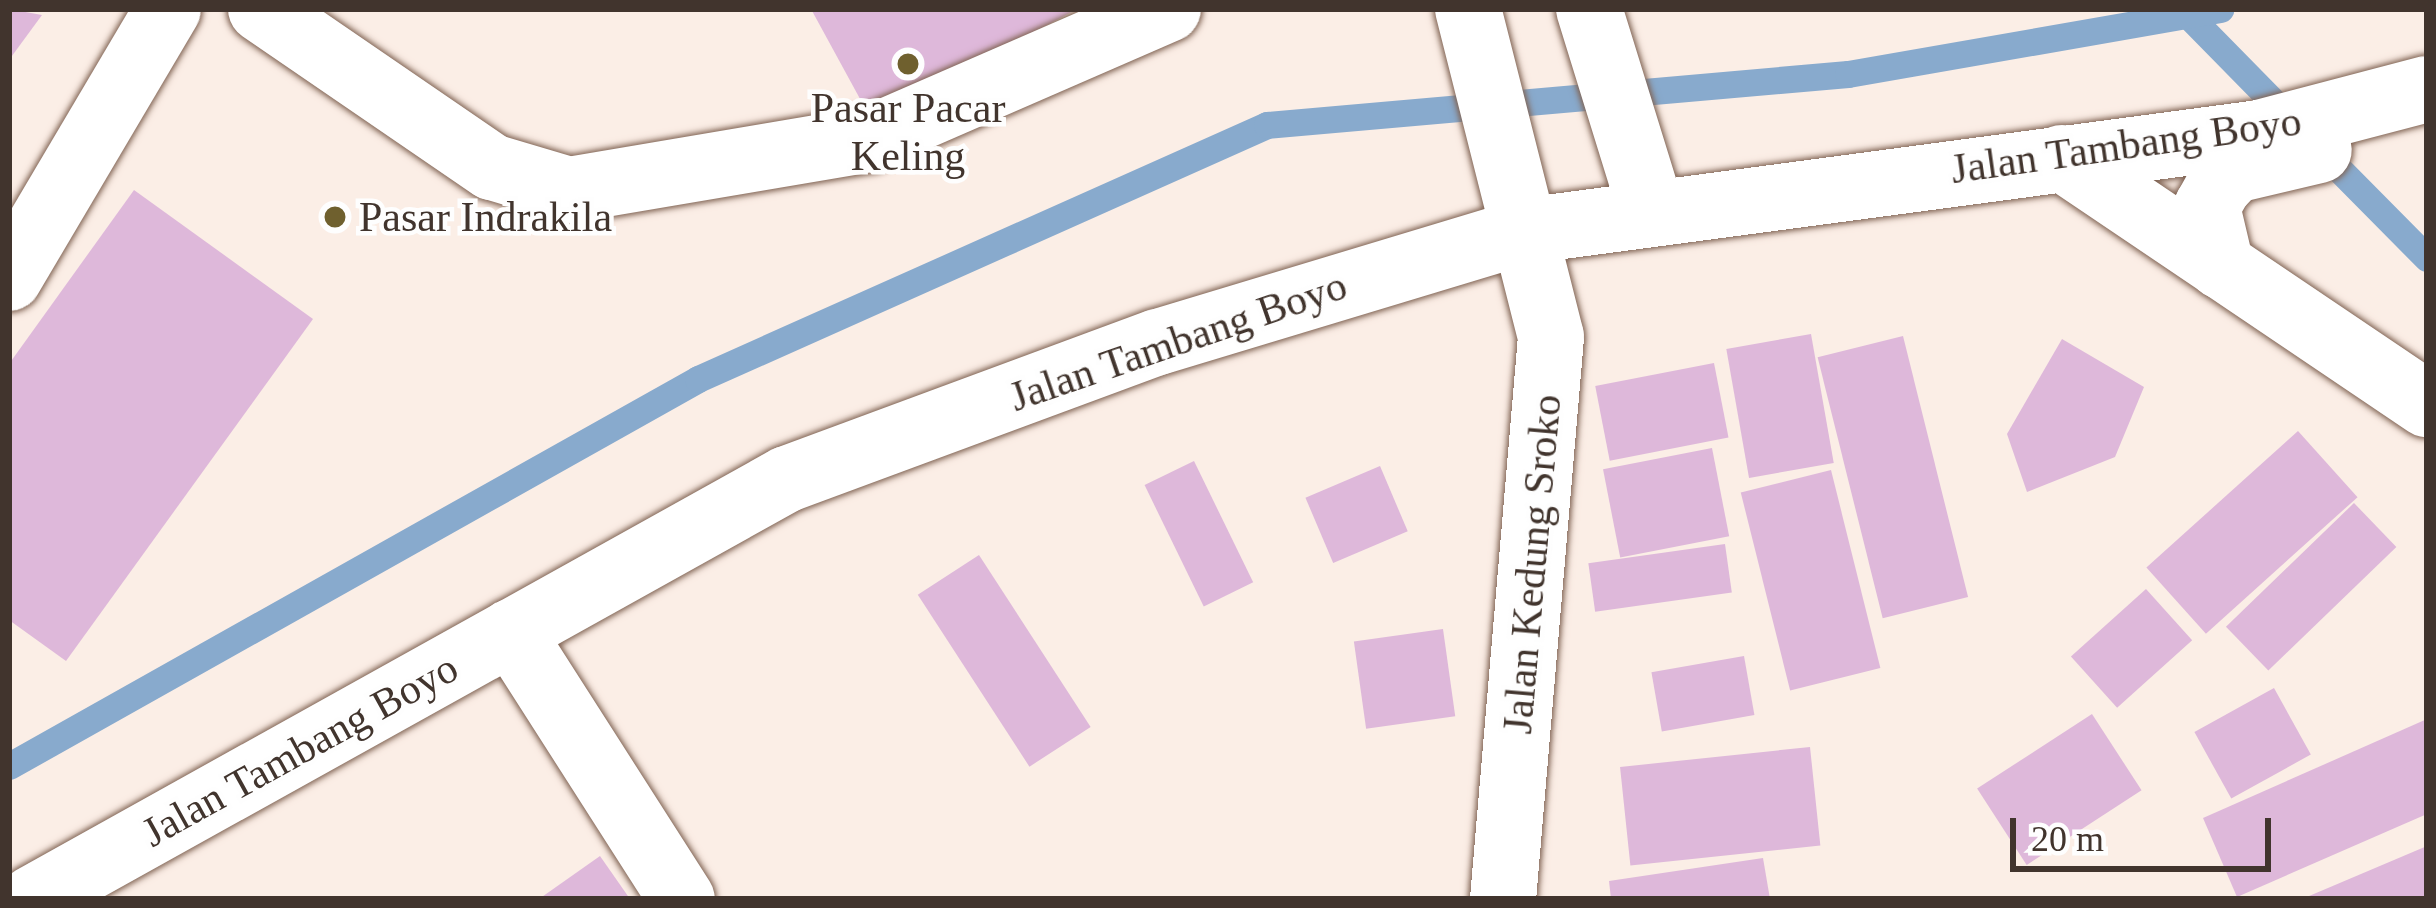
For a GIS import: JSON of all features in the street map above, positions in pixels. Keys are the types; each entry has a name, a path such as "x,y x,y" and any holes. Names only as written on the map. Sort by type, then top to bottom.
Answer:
{"main road":[{"path":"9,278 168,9"},
{"path":"260,9 493,167 569,190 869,139 1168,9"},
{"path":"1589,9 1642,188"},
{"name":"Jalan Kedung Sroko","path":"1470,18 1551,337 1503,899"},
{"name":"Jalan Tambang Boyo","path":"32,899 787,479 1158,342 1521,218 1642,188 2269,147 2427,88"},
{"path":"2221,266 2206,207 2234,170 2269,147 2427,120"},
{"path":"2062,158 2427,404"},
{"path":"511,632 682,899"}],"building":[{"path":"9,9 42,15 9,60"},
{"name":"Pasar Pacar Keling","path":"811,9 1077,9 871,119"},
{"path":"134,190 313,319 66,661 9,620 9,364"},
{"path":"1811,334 1834,463 1749,478 1726,349"},
{"path":"1903,336 1968,597 1883,618 1818,357"},
{"path":"2062,339 2144,387 2115,457 2027,492 2007,434"},
{"path":"1714,363 1729,438 1610,461 1595,386"},
{"path":"2298,431 2358,497 2206,634 2146,568"},
{"path":"1712,448 1729,536 1620,558 1603,469"},
{"path":"1194,461 1253,582 1204,606 1145,485"},
{"path":"1380,466 1408,531 1333,563 1305,498"},
{"path":"1831,470 1880,668 1790,690 1741,492"},
{"path":"2354,503 2396,547 2268,671 2226,627"},
{"path":"1725,544 1732,593 1595,612 1588,563"},
{"path":"979,555 1091,727 1029,767 918,595"},
{"path":"2146,589 2192,640 2117,708 2071,657"},
{"path":"1443,629 1455,716 1366,729 1354,642"},
{"path":"1744,656 1754,715 1662,731 1651,672"},
{"path":"2274,688 2311,754 2231,799 2194,732"},
{"path":"2092,714 2142,790 2027,865 1977,789"},
{"path":"2427,719 2427,814 2237,897 2203,818"},
{"path":"1810,747 1820,845 1630,865 1620,767"},
{"path":"2427,846 2427,899 2302,899"},
{"path":"600,856 630,899 539,899"},
{"path":"1763,858 1770,899 1611,899 1609,881"}],"waterway":[{"path":"9,766 698,379 1267,125 1848,74 2220,9"},
{"path":"2187,14 2293,122"},
{"path":"2320,150 2427,258"}],"place":[{"name":"Pasar Pacar Keling","path":"908,64"},
{"name":"Pasar Indrakila","path":"335,217"}]}
